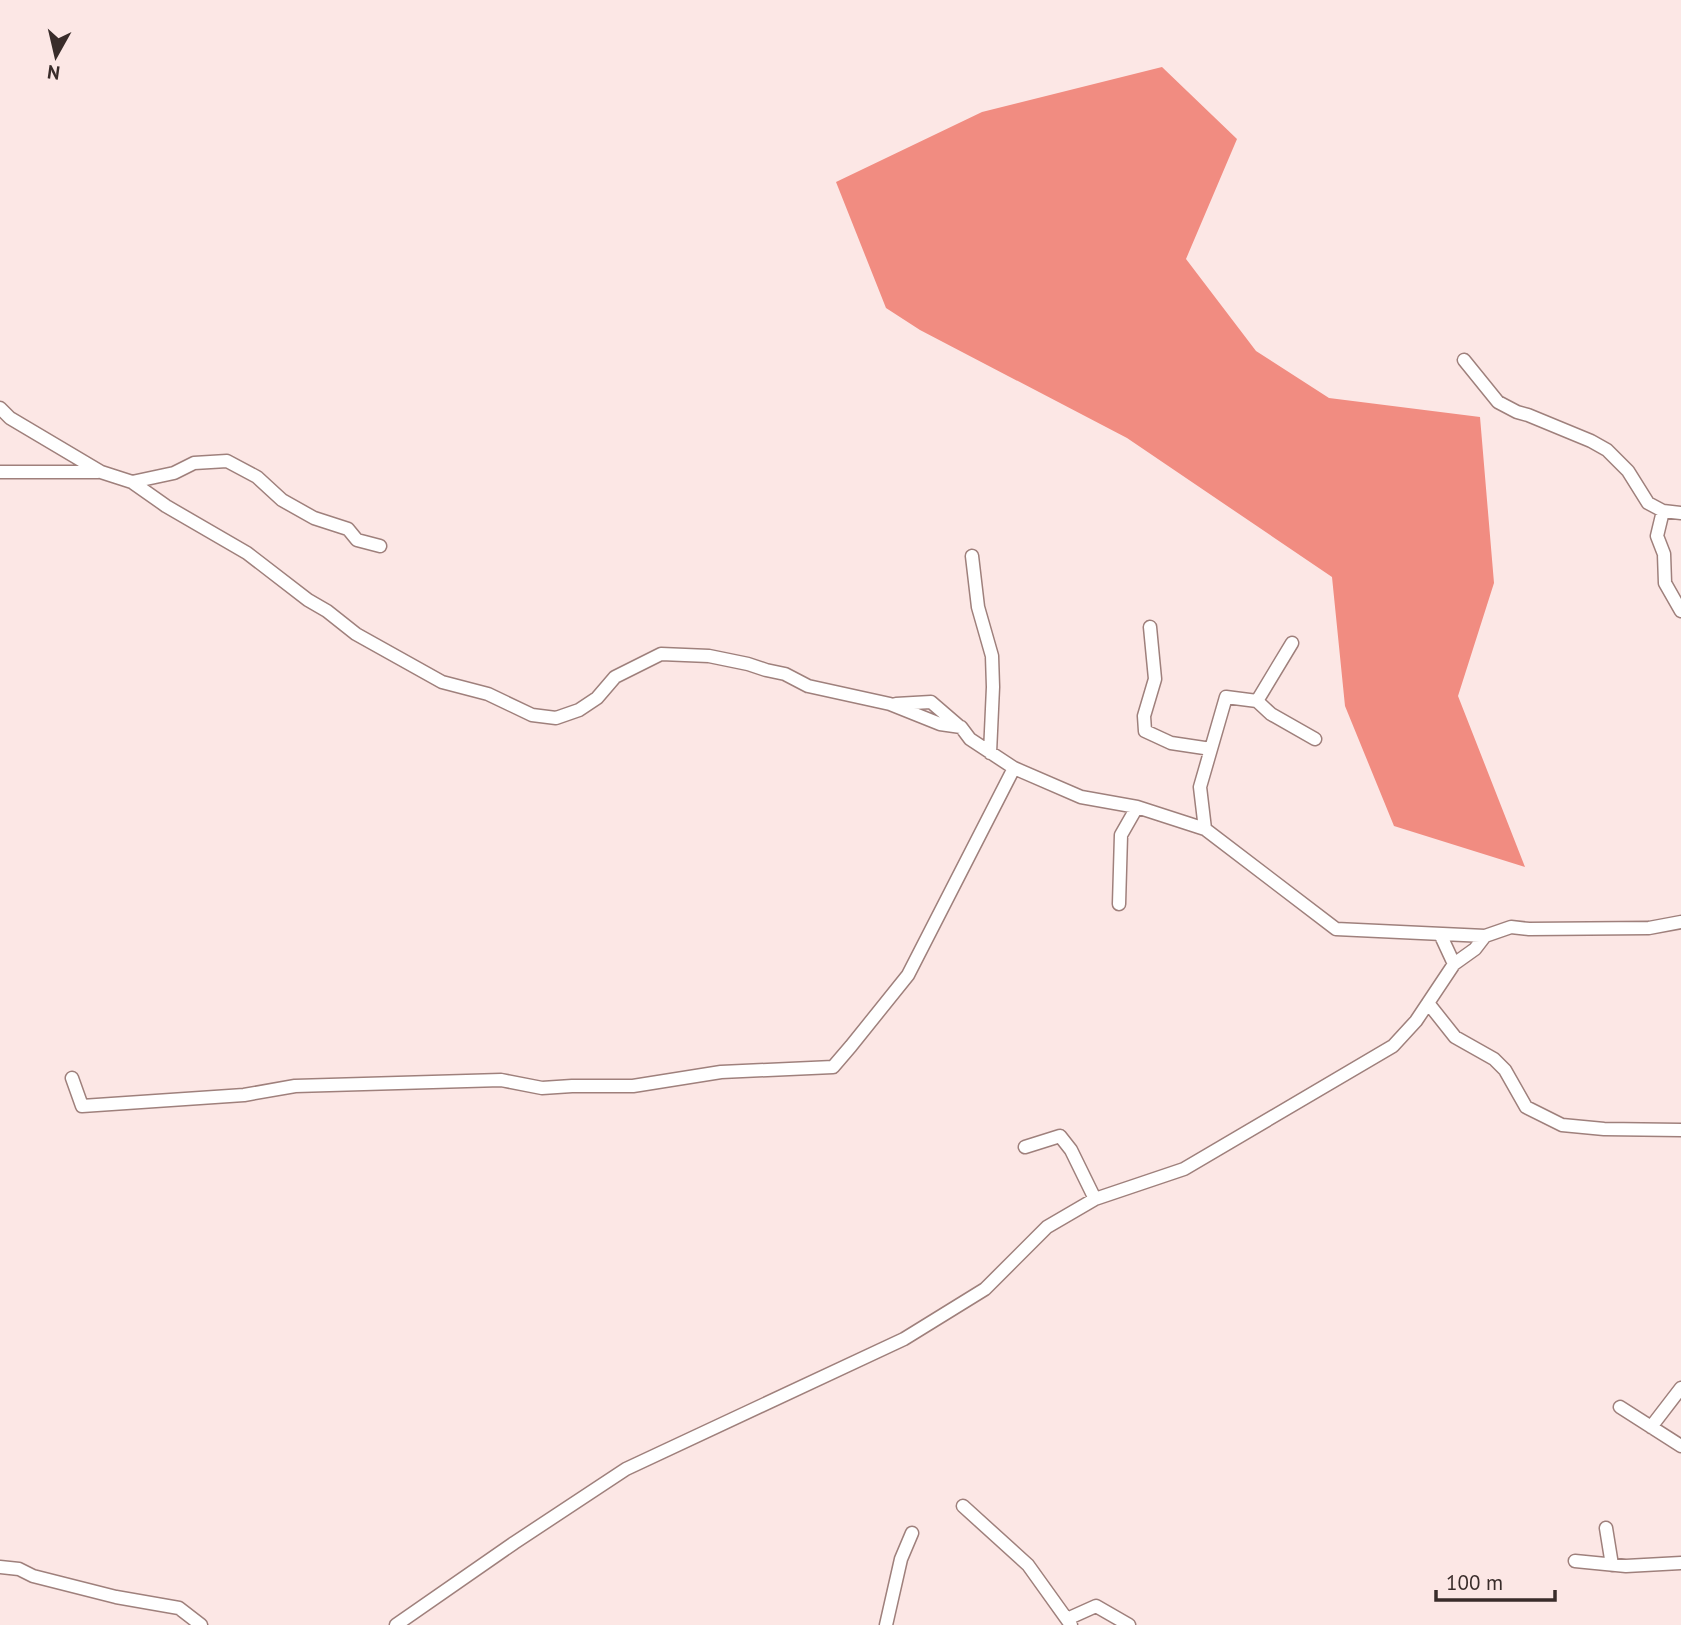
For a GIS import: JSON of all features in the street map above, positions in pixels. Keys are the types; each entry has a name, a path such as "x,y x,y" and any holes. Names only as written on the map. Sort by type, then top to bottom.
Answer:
{"street":[{"path":"1464,360 1498,402 1607,450 1628,471 1648,503 1663,511 1681,513"},
{"path":"0,408 10,418 101,472 132,482 166,506 247,553 356,634 442,682 488,694 532,715 556,718 579,710 597,698 615,677 661,654 709,656 748,663 785,674 808,686 890,704 940,724 961,727 970,738 1014,768 1081,797 1137,807 1205,829 1336,929 1485,936 1511,928 1649,928 1681,922"},
{"path":"132,482 174,473 194,463 228,461 257,477 282,500 314,518 348,529 357,540 380,546"},
{"path":"0,472 101,472"},
{"path":"1663,511 1657,536 1664,554 1665,583 1681,611"},
{"path":"972,556 978,607 992,656 990,752"},
{"path":"1150,627 1155,679 1144,716 1145,730 1171,743 1211,749"},
{"path":"1257,701 1292,643"},
{"path":"1205,829 1200,787 1226,697 1257,701 1271,714 1315,740"},
{"path":"72,1079 82,1106 244,1095 295,1086 501,1080 542,1087 633,1086 722,1072 833,1066 908,975 1014,768"},
{"path":"1119,904 1121,835 1137,807"},
{"path":"1438,933 1454,964"},
{"path":"396,1625 626,1469 904,1339 985,1289 1046,1227 1095,1199 1184,1169 1382,1053 1393,1046 1416,1021 1454,964 1475,950 1485,936"},
{"path":"1428,1003 1455,1037 1494,1059 1505,1070 1526,1107 1562,1125 1604,1129 1681,1130"},
{"path":"1025,1147 1060,1136 1071,1150 1095,1199"},
{"path":"1651,1427 1681,1388"},
{"path":"1620,1408 1681,1446"},
{"path":"963,1506 1028,1564 1069,1622 1096,1606 1129,1625"},
{"path":"1606,1528 1612,1565"},
{"path":"886,1625 901,1559 912,1533"},
{"path":"1575,1561 1626,1566 1681,1563"},
{"path":"0,1567 19,1569 33,1576 116,1597 179,1608 201,1625"}],"shaded area":[{"path":"1162,67 1237,139 1186,259 1256,351 1329,398 1480,417 1494,583 1458,696 1525,867 1394,826 1345,706 1332,577 1127,438 920,330 886,308 836,182 982,112"}]}
